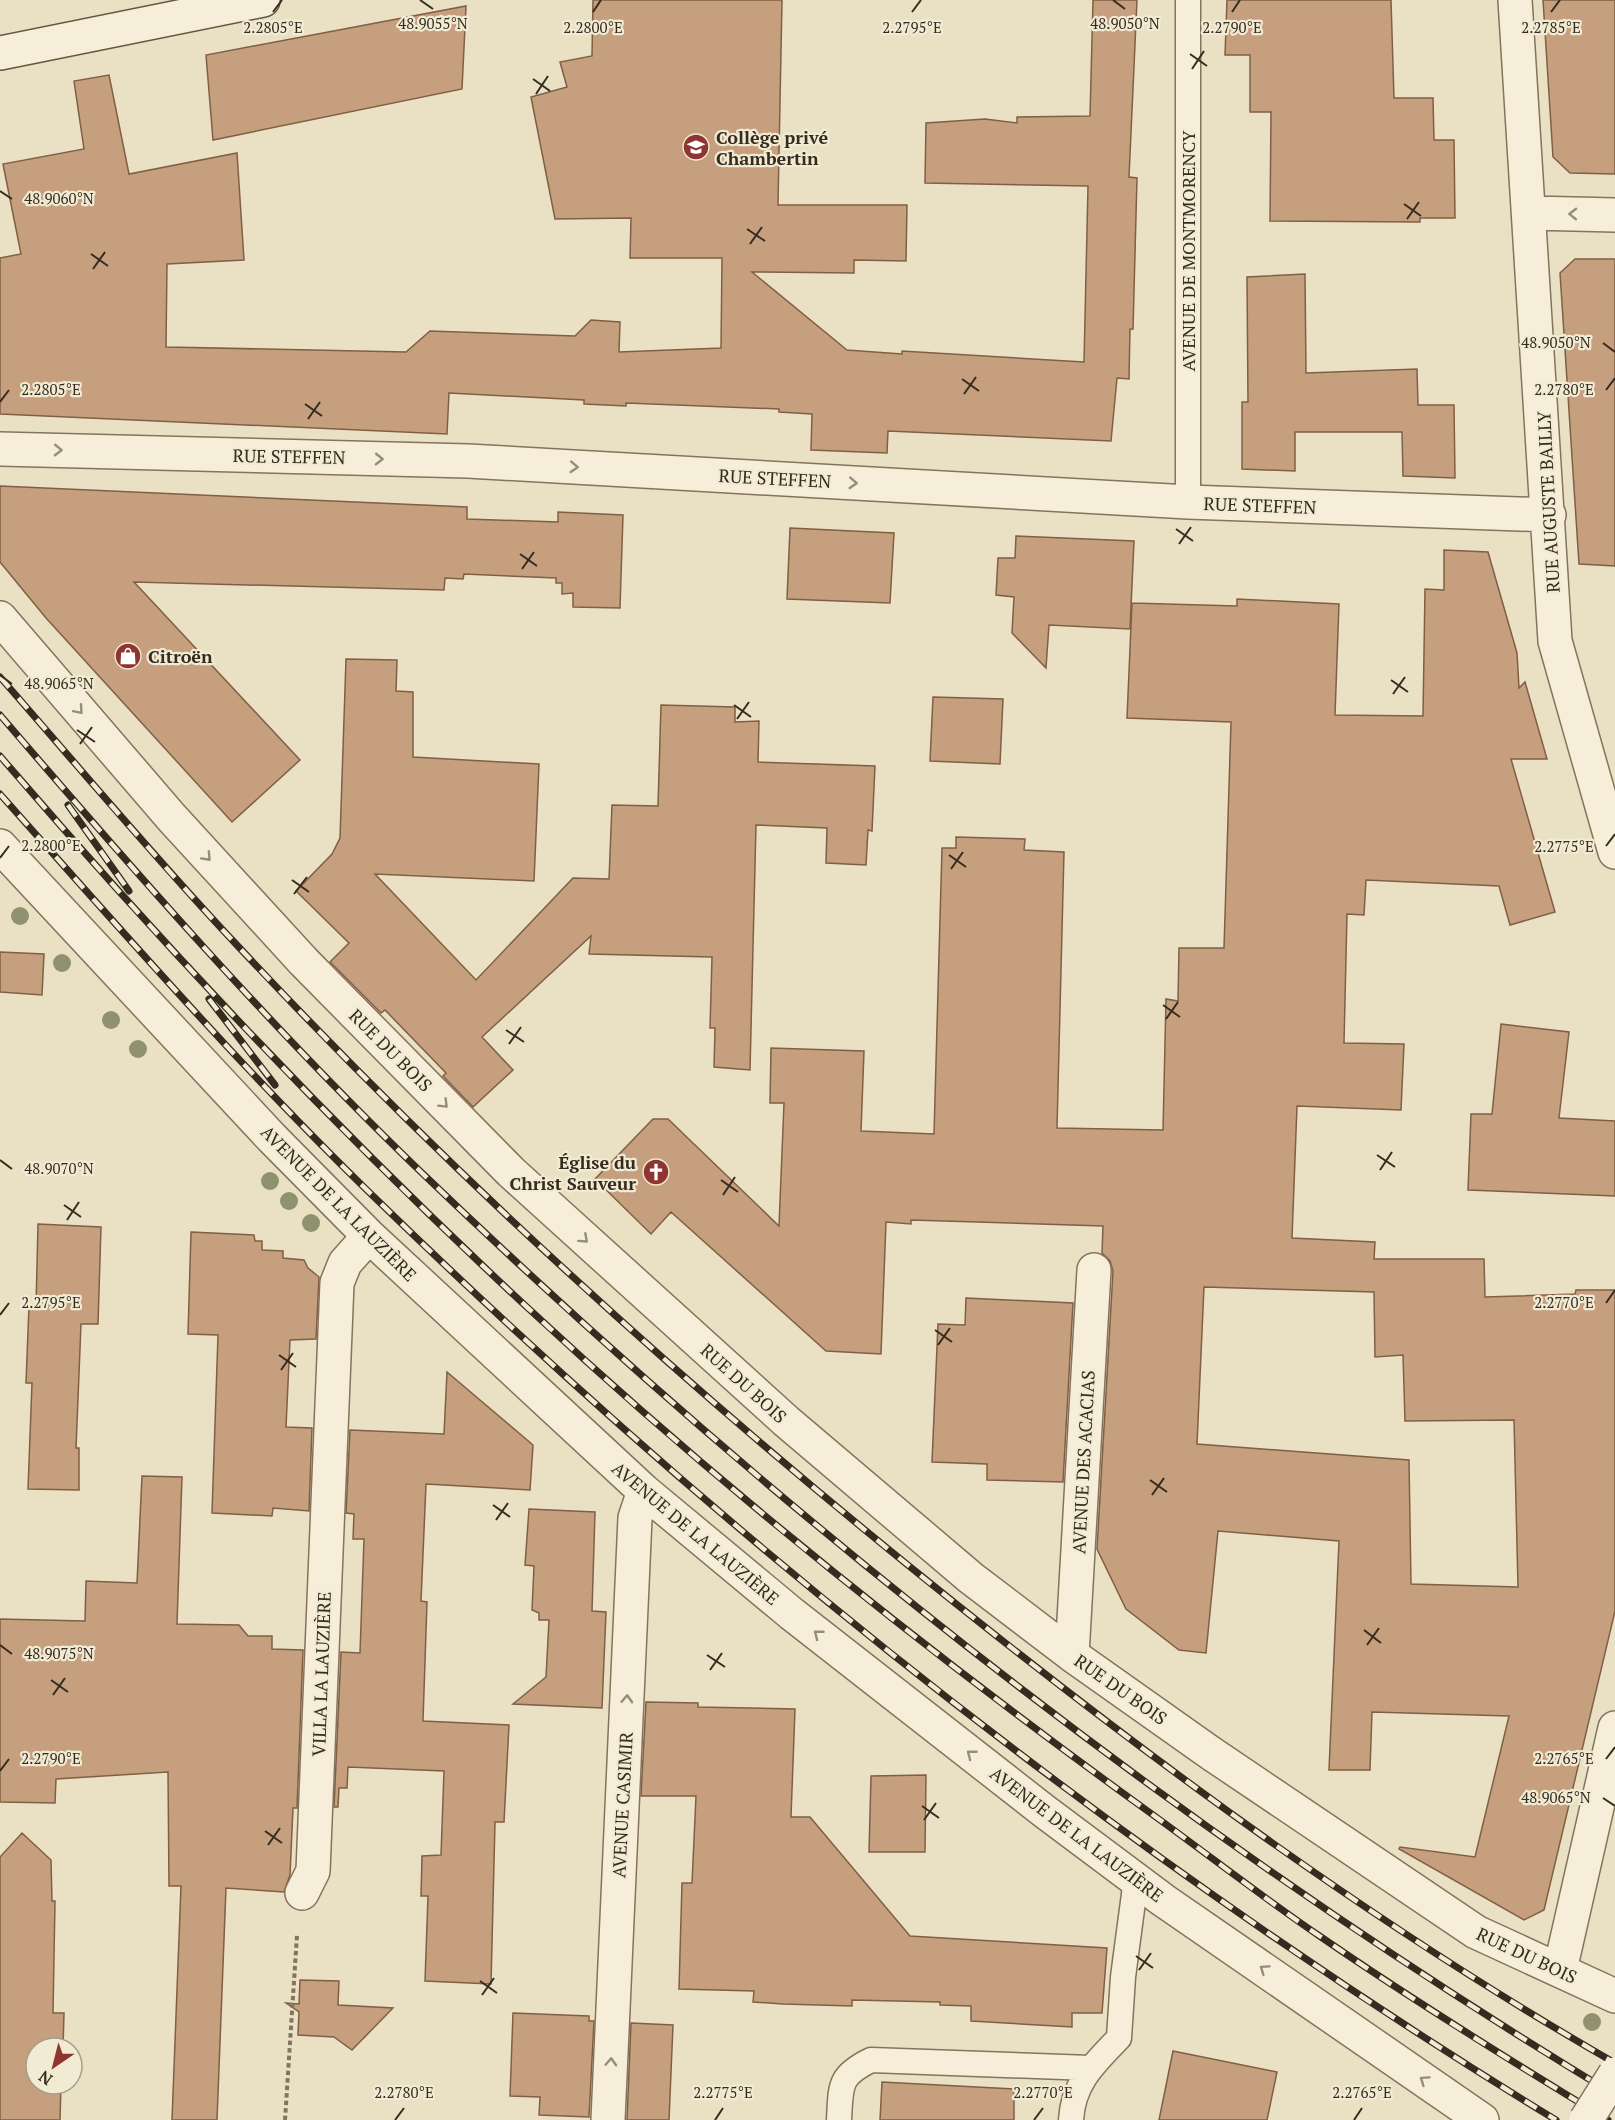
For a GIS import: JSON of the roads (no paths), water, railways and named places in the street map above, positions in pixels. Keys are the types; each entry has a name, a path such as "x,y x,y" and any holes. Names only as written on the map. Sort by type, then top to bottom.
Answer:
{"street":[{"path":"0,53 263,0"},
{"name":"RUE AUGUSTE BAILLY","path":"1515,0 1531,213 1555,641 1615,852"},
{"path":"1531,213 1615,215"},
{"name":"RUE STEFFEN","path":"0,449 468,461 1188,502 1549,515"},
{"name":"RUE DU BOIS","path":"0,618 172,818 281,937 511,1172 786,1421 971,1578 1072,1655 1212,1754 1460,1921 1501,1944 1615,1996"},
{"name":"AVENUE DE LA LAUZIÈRE","path":"0,846 272,1138 369,1236 644,1491 792,1614 1136,1879 1474,2118"},
{"name":"VILLA LA LAUZIÈRE","path":"302,1893 313,1871 337,1283 345,1263 369,1236"},
{"name":"AVENUE DES ACACIAS","path":"1072,1655 1094,1270"},
{"name":"AVENUE CASIMIR","path":"608,2120 635,1518 644,1491"},
{"path":"1560,1970 1615,1728"},
{"path":"1586,2120 1615,2074"}],"lane":[{"name":"AVENUE DE MONTMORENCY","path":"1188,0 1188,502"},
{"path":"1071,2120 1072,2101 1090,2068 1119,2038 1123,1977 1136,1879"},
{"path":"839,2120 842,2082 852,2070 871,2060 1090,2068"}],"railway":[{"path":"0,677 175,878 319,1031 405,1118 583,1286 767,1448 860,1526 1034,1665 1276,1846 1443,1958 1615,2063"},
{"path":"0,715 205,949 366,1118 559,1301 700,1427 845,1549 1143,1780 1297,1890 1455,1995 1615,2095"},
{"path":"0,756 126,900 191,970 391,1177 529,1309 754,1507 988,1693 1256,1891 1391,1984 1608,2120"},
{"path":"0,794 136,947 323,1147 509,1324 649,1450 792,1572 938,1690 1088,1804 1241,1914 1397,2019 1556,2120"},
{"path":"68,805 129,891"},
{"path":"209,999 275,1085"}],"place":[{"name":"Collège privé Chambertin","path":"696,147"},
{"name":"Citroën","path":"128,656"},
{"name":"Église du Christ Sauveur","path":"656,1172"}]}
